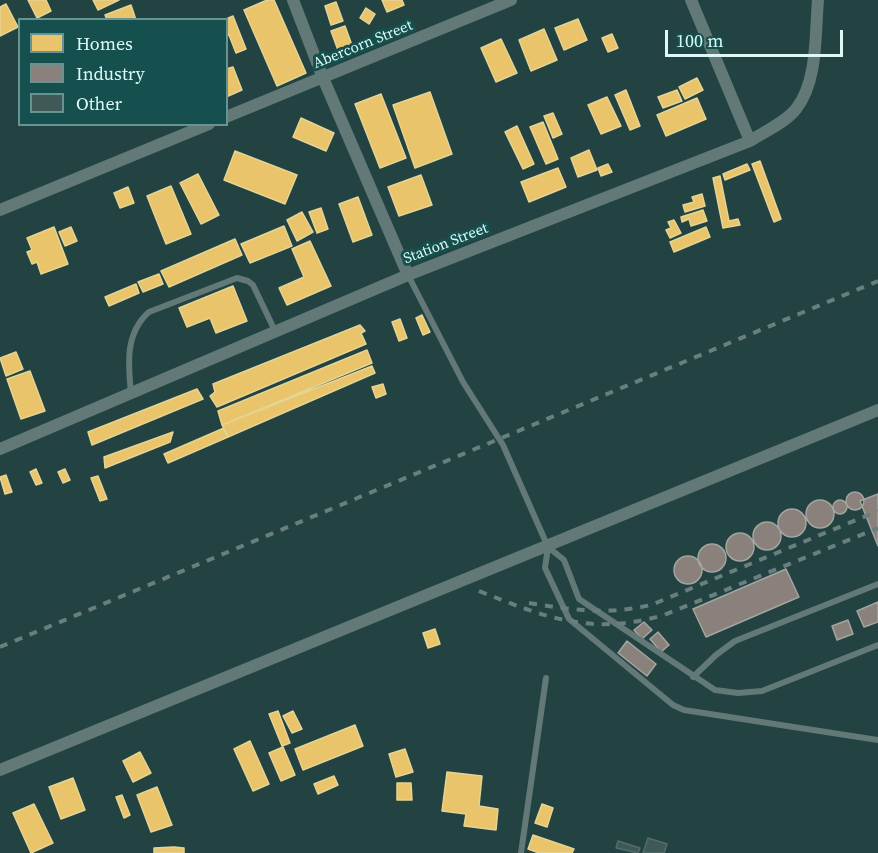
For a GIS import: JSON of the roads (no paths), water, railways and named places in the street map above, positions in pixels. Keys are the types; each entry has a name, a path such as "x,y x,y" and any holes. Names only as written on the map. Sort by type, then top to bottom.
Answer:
{"street":[{"path":"293,0 323,78 408,275"},
{"name":"Abercorn Street","path":"228,116 511,0"},
{"path":"691,0 750,141"},
{"name":"Station Street","path":"0,448 408,275 750,141 795,111 805,95 810,78 818,0"},
{"path":"0,210 204,126"},
{"path":"0,770 878,410"}],"lane":[{"path":"408,275 463,382 503,445 548,547 564,560 579,599 715,690 738,693 762,690 878,645"},
{"path":"131,393 128,356 141,319 149,312 237,278 253,285 276,332"},
{"path":"548,547 544,568 568,619 672,705 684,710 878,740"},
{"path":"693,677 735,641 878,584"},
{"path":"521,853 546,678"}],"railway":[{"path":"0,647 878,281"},
{"path":"529,603 605,611 651,605 878,511"},
{"path":"479,591 526,609 570,621 591,624 638,621 664,615 878,528"}]}
